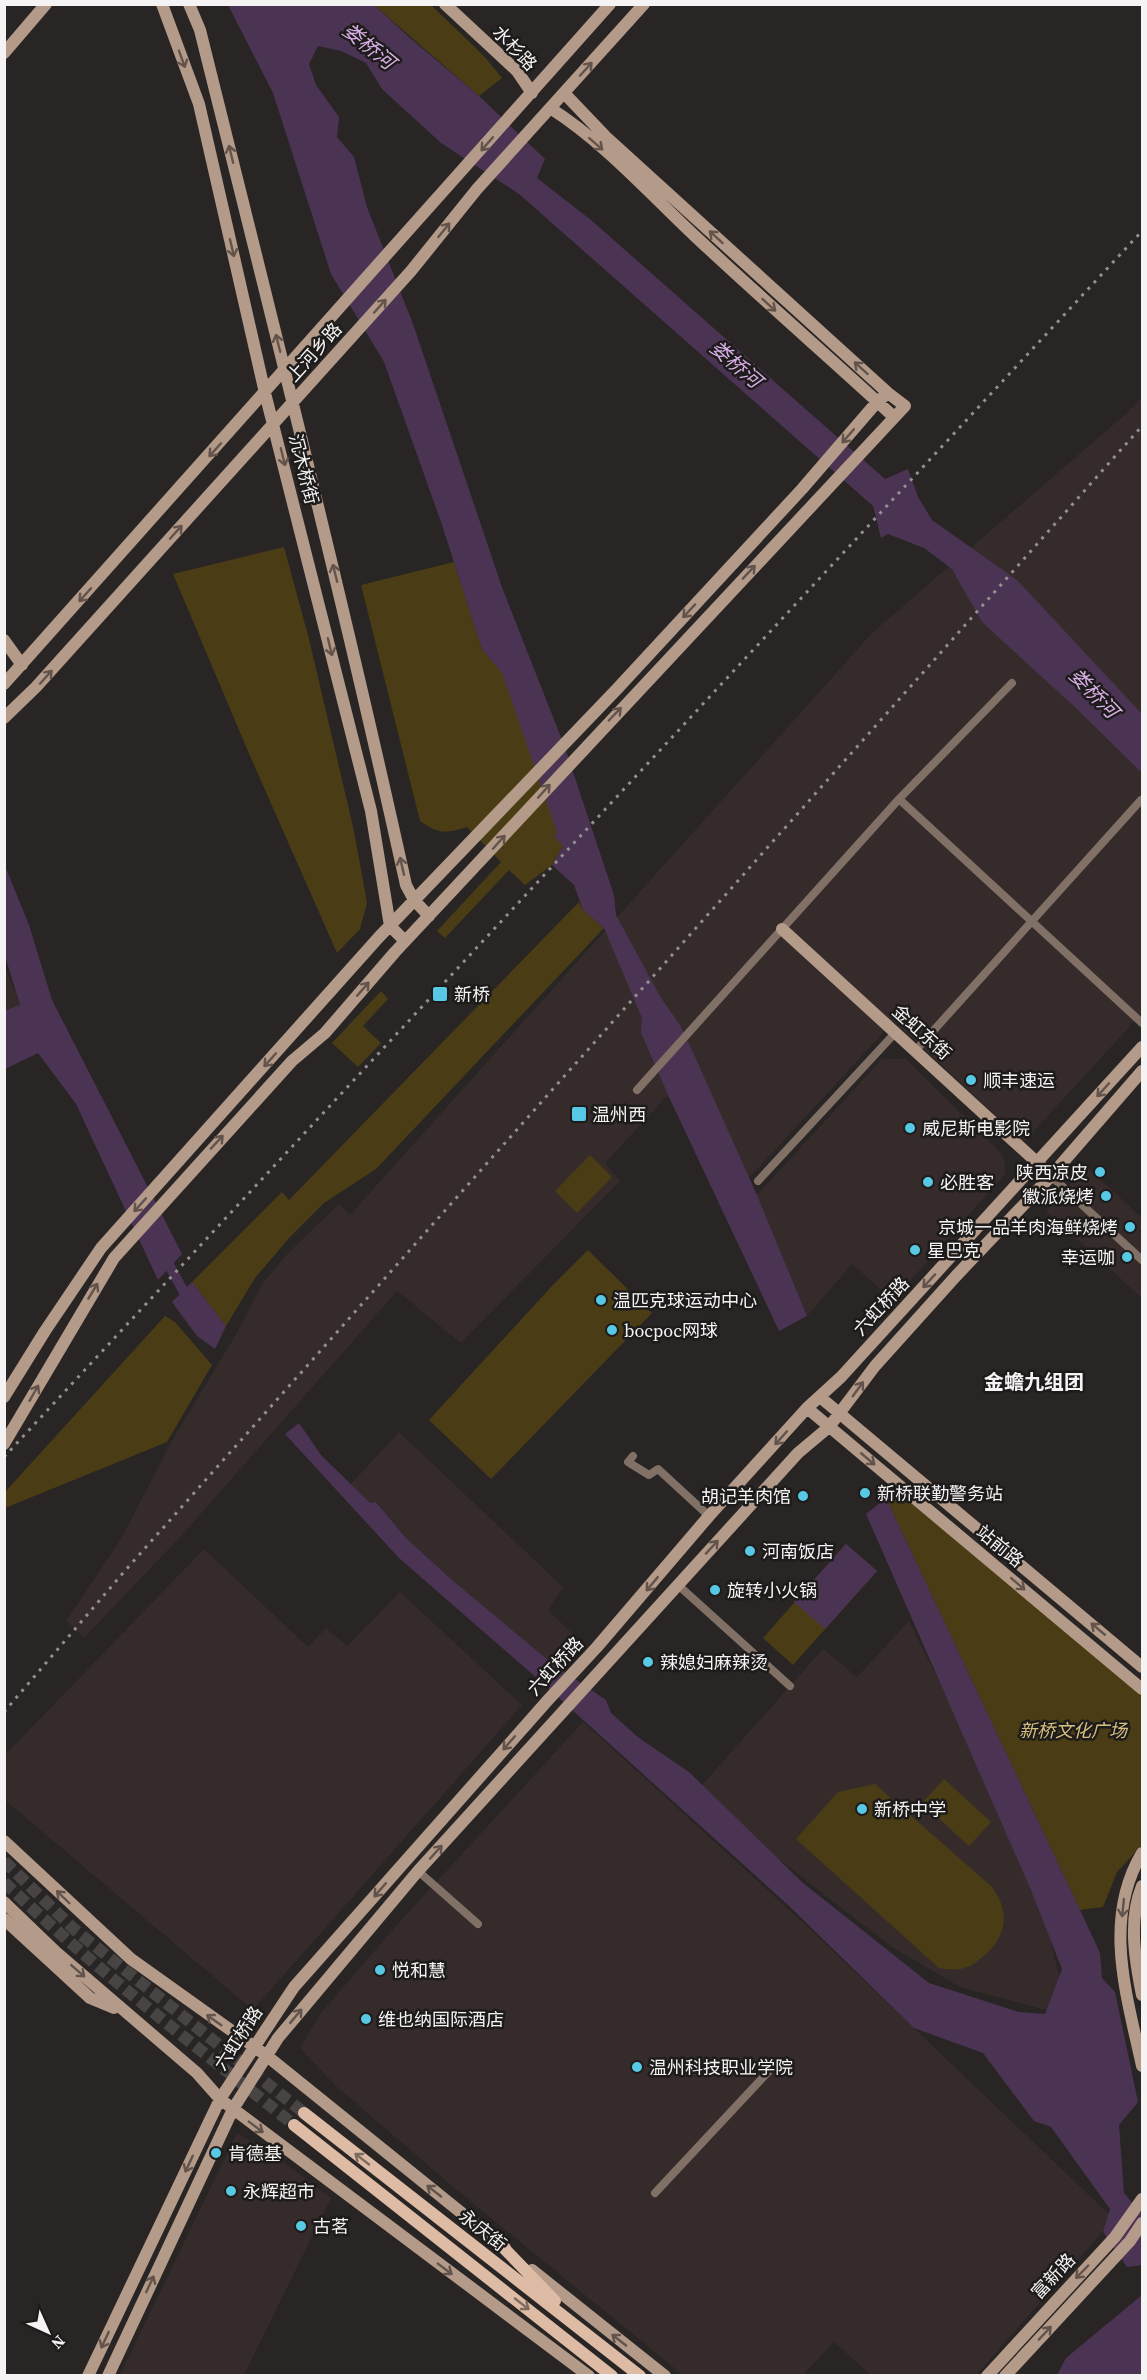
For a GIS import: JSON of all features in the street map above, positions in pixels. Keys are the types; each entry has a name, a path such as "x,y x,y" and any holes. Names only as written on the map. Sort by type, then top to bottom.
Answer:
{"main road":[{"name":"永庆街","path":"304,2113 640,2376"},
{"name":"永庆街","path":"294,2125 612,2376"},
{"path":"498,2242 585,2332"}],"street":[{"path":"4,53 46,4"},
{"name":"沉木桥街","path":"162,4 199,104 265,393 371,811 390,926"},
{"name":"沉木桥街","path":"189,4 200,30 336,577 406,885 414,900 429,916"},
{"name":"水杉路","path":"445,4 517,72 532,93"},
{"name":"上河乡路","path":"4,684 338,312 610,4"},
{"name":"上河乡路","path":"4,718 44,678 411,272 477,189 644,4"},
{"path":"4,1444 114,1258 292,1061 325,1033 405,941 905,406 606,137 564,93"},
{"path":"550,108 569,120 603,150 894,417"},
{"path":"4,1397 101,1248 390,926 625,681 802,489 877,402 888,393"},
{"path":"4,640 22,665"},
{"path":"637,1090 899,799 1012,683"},
{"path":"899,799 1143,1023"},
{"path":"916,1050 1141,800"},
{"path":"390,926 405,941"},
{"name":"金虹东街","path":"782,929 1143,1260"},
{"path":"758,1181 896,1032"},
{"name":"六虹桥路","path":"88,2376 220,2099 294,1987 575,1671 709,1516 807,1408 841,1377 1143,1047"},
{"name":"六虹桥路","path":"108,2376 232,2109 278,2038 418,1871 798,1453 829,1427 875,1366 1051,1176 1143,1071"},
{"name":"站前路","path":"820,1397 1143,1667"},
{"name":"站前路","path":"807,1408 1143,1689"},
{"path":"633,1456 628,1462 649,1475 658,1469 709,1516"},
{"path":"678,1584 789,1686"},
{"path":"4,1841 131,1959 267,2056 665,2376"},
{"path":"1143,1853 1134,1868 1123,1900 1119,1945 1123,1978 1143,2066"},
{"path":"418,1871 478,1924"},
{"path":"1143,1886 1133,1928 1136,1966 1143,1995"},
{"path":"4,1902 56,1952 197,2073 232,2109 589,2376"},
{"path":"4,1919 90,1998 126,2014"},
{"path":"655,2193 768,2072"},
{"name":"富新路","path":"987,2376 1122,2229 1142,2201"},
{"name":"富新路","path":"1005,2376 1130,2241 1143,2223"}],"shaded area":[{"path":"1142,397 1142,1013 1024,1142 894,1021 749,1178 680,1026 661,998 641,1033 668,1095 605,1163 620,1181 461,1343 397,1291 183,1534 84,1638 66,1621 121,1539 169,1446 238,1331 262,1284 289,1252 339,1204 350,1215 872,633 1127,413"},
{"path":"4,965 20,1005 4,1019"},
{"path":"882,1059 906,1059 1003,1155 1006,1173 893,1300 852,1264 807,1316 757,1195"},
{"path":"1086,1166 1142,1218 1142,1298 1046,1211"},
{"path":"399,1432 563,1587 548,1610 578,1639 554,1665 452,1580 406,1538 377,1502 370,1504 350,1485"},
{"path":"204,1549 308,1647 326,1628 347,1646 400,1592 522,1705 253,2010 5,1800 5,1755"},
{"name":"新桥中学","path":"909,1621 976,1756 1048,1930 1061,1985 1046,2010 960,1987 892,1947 767,1850 701,1786 823,1649 857,1677"},
{"name":"温州科技职业学院","path":"583,1722 809,1928 1114,2219 976,2375 871,2375 834,2342 803,2375 683,2375 464,2196 336,2086 300,2048 321,2013 396,1926"},
{"path":"237,2133 271,2153 331,2198 244,2375 120,2375"}],"green space":[{"path":"374,5 431,5 484,56 502,78 479,96"},
{"path":"284,547 309,639 354,831 367,903 360,929 337,953 173,574"},
{"path":"454,562 482,649 502,672 563,846 552,865 525,885 509,870 445,938 437,931 501,862 467,827 442,832 420,821 361,585"},
{"path":"579,902 583,910 604,928 376,1169 324,1203 289,1238 255,1278 226,1326 192,1282 282,1192 289,1200"},
{"path":"381,991 388,999 363,1026 381,1043 358,1067 332,1043"},
{"path":"590,1155 612,1177 577,1213 555,1191"},
{"path":"588,1250 652,1313 491,1479 429,1420"},
{"path":"165,1316 175,1322 212,1365 167,1442 5,1508 5,1492"},
{"name":"新桥文化广场","path":"893,1488 1142,1696 1142,1845 1117,1872 1103,1907 1080,1910 886,1498"},
{"path":"846,1544 877,1571 793,1665 763,1638"},
{"path":"944,1779 991,1822 969,1846 922,1803"},
{"path":"875,1784 992,1887 998,1896 1004,1922 999,1938 986,1954 972,1965 957,1969 939,1968 796,1839 838,1792"}],"water":[{"name":"娄桥河","path":"228,5 374,5 479,96 545,159 537,178 591,220 885,479 908,469 918,497 932,520 1017,580 1142,714 1142,773 1078,710 982,622 952,569 924,548 888,534 881,538 873,506 519,194 441,143 382,89 366,63 341,51 318,46 309,64 316,85 339,117 337,137 354,157 367,207 413,324 503,590 564,745 614,895 616,915 661,998 680,1025 757,1195 807,1316 779,1331 641,1033 642,1018 604,928 583,910 574,885 552,865 563,846 554,836 557,832 502,673 482,649 441,522 384,362 331,274 273,93"},
{"path":"5,866 29,925 52,1000 182,1254 158,1280 76,1104 38,1053 5,1069 4,1011 20,1005 5,956"},
{"path":"192,1282 226,1326 215,1349 197,1336 172,1302"},
{"path":"299,1423 321,1455 370,1503 376,1502 406,1538 452,1580 554,1665 606,1700 611,1713 639,1738 689,1772 803,1883 929,1983 1019,2012 1045,2014 1062,1969 1031,1890 866,1514 886,1498 1100,1953 1102,1978 1115,1992 1138,2102 1119,2125 1124,2193 1142,2214 1142,2265 1127,2267 1103,2232 1110,2209 1051,2127 1034,2121 983,2053 914,2028 788,1905 539,1680 399,1558 285,1434"},
{"path":"846,1544 877,1571 825,1629 794,1602"},
{"path":"1142,2295 1142,2375 1057,2375 1066,2358"}],"waterway":[{"path":"164,1256 190,1303"}],"tunnel":[{"path":"4,1861 75,1930 304,2113"},
{"path":"4,1882 110,1977 294,2125"}],"railway":[{"path":"4,1457 1142,231"},
{"path":"4,1712 123,1573 1142,426"}],"place":[{"name":"新桥","path":"440,994"},
{"name":"顺丰速运","path":"971,1080"},
{"name":"温州西","path":"579,1114"},
{"name":"威尼斯电影院","path":"910,1128"},
{"name":"陕西凉皮","path":"1100,1172"},
{"name":"必胜客","path":"928,1182"},
{"name":"徽派烧烤","path":"1106,1196"},
{"name":"京城一品羊肉海鲜烧烤","path":"1130,1227"},
{"name":"星巴克","path":"915,1250"},
{"name":"幸运咖","path":"1127,1257"},
{"name":"温匹克球运动中心","path":"601,1300"},
{"name":"bocpoc网球","path":"612,1330"},
{"name":"新桥联勤警务站","path":"865,1493"},
{"name":"胡记羊肉馆","path":"803,1496"},
{"name":"河南饭店","path":"750,1551"},
{"name":"旋转小火锅","path":"715,1590"},
{"name":"辣媳妇麻辣烫","path":"648,1662"},
{"name":"新桥中学","path":"862,1809"},
{"name":"悦和慧","path":"380,1970"},
{"name":"维也纳国际酒店","path":"366,2019"},
{"name":"温州科技职业学院","path":"637,2067"},
{"name":"肯德基","path":"216,2153"},
{"name":"永辉超市","path":"231,2191"},
{"name":"古茗","path":"301,2226"}],"district":[{"name":"金蟾九组团","path":"1034,1382"}]}
